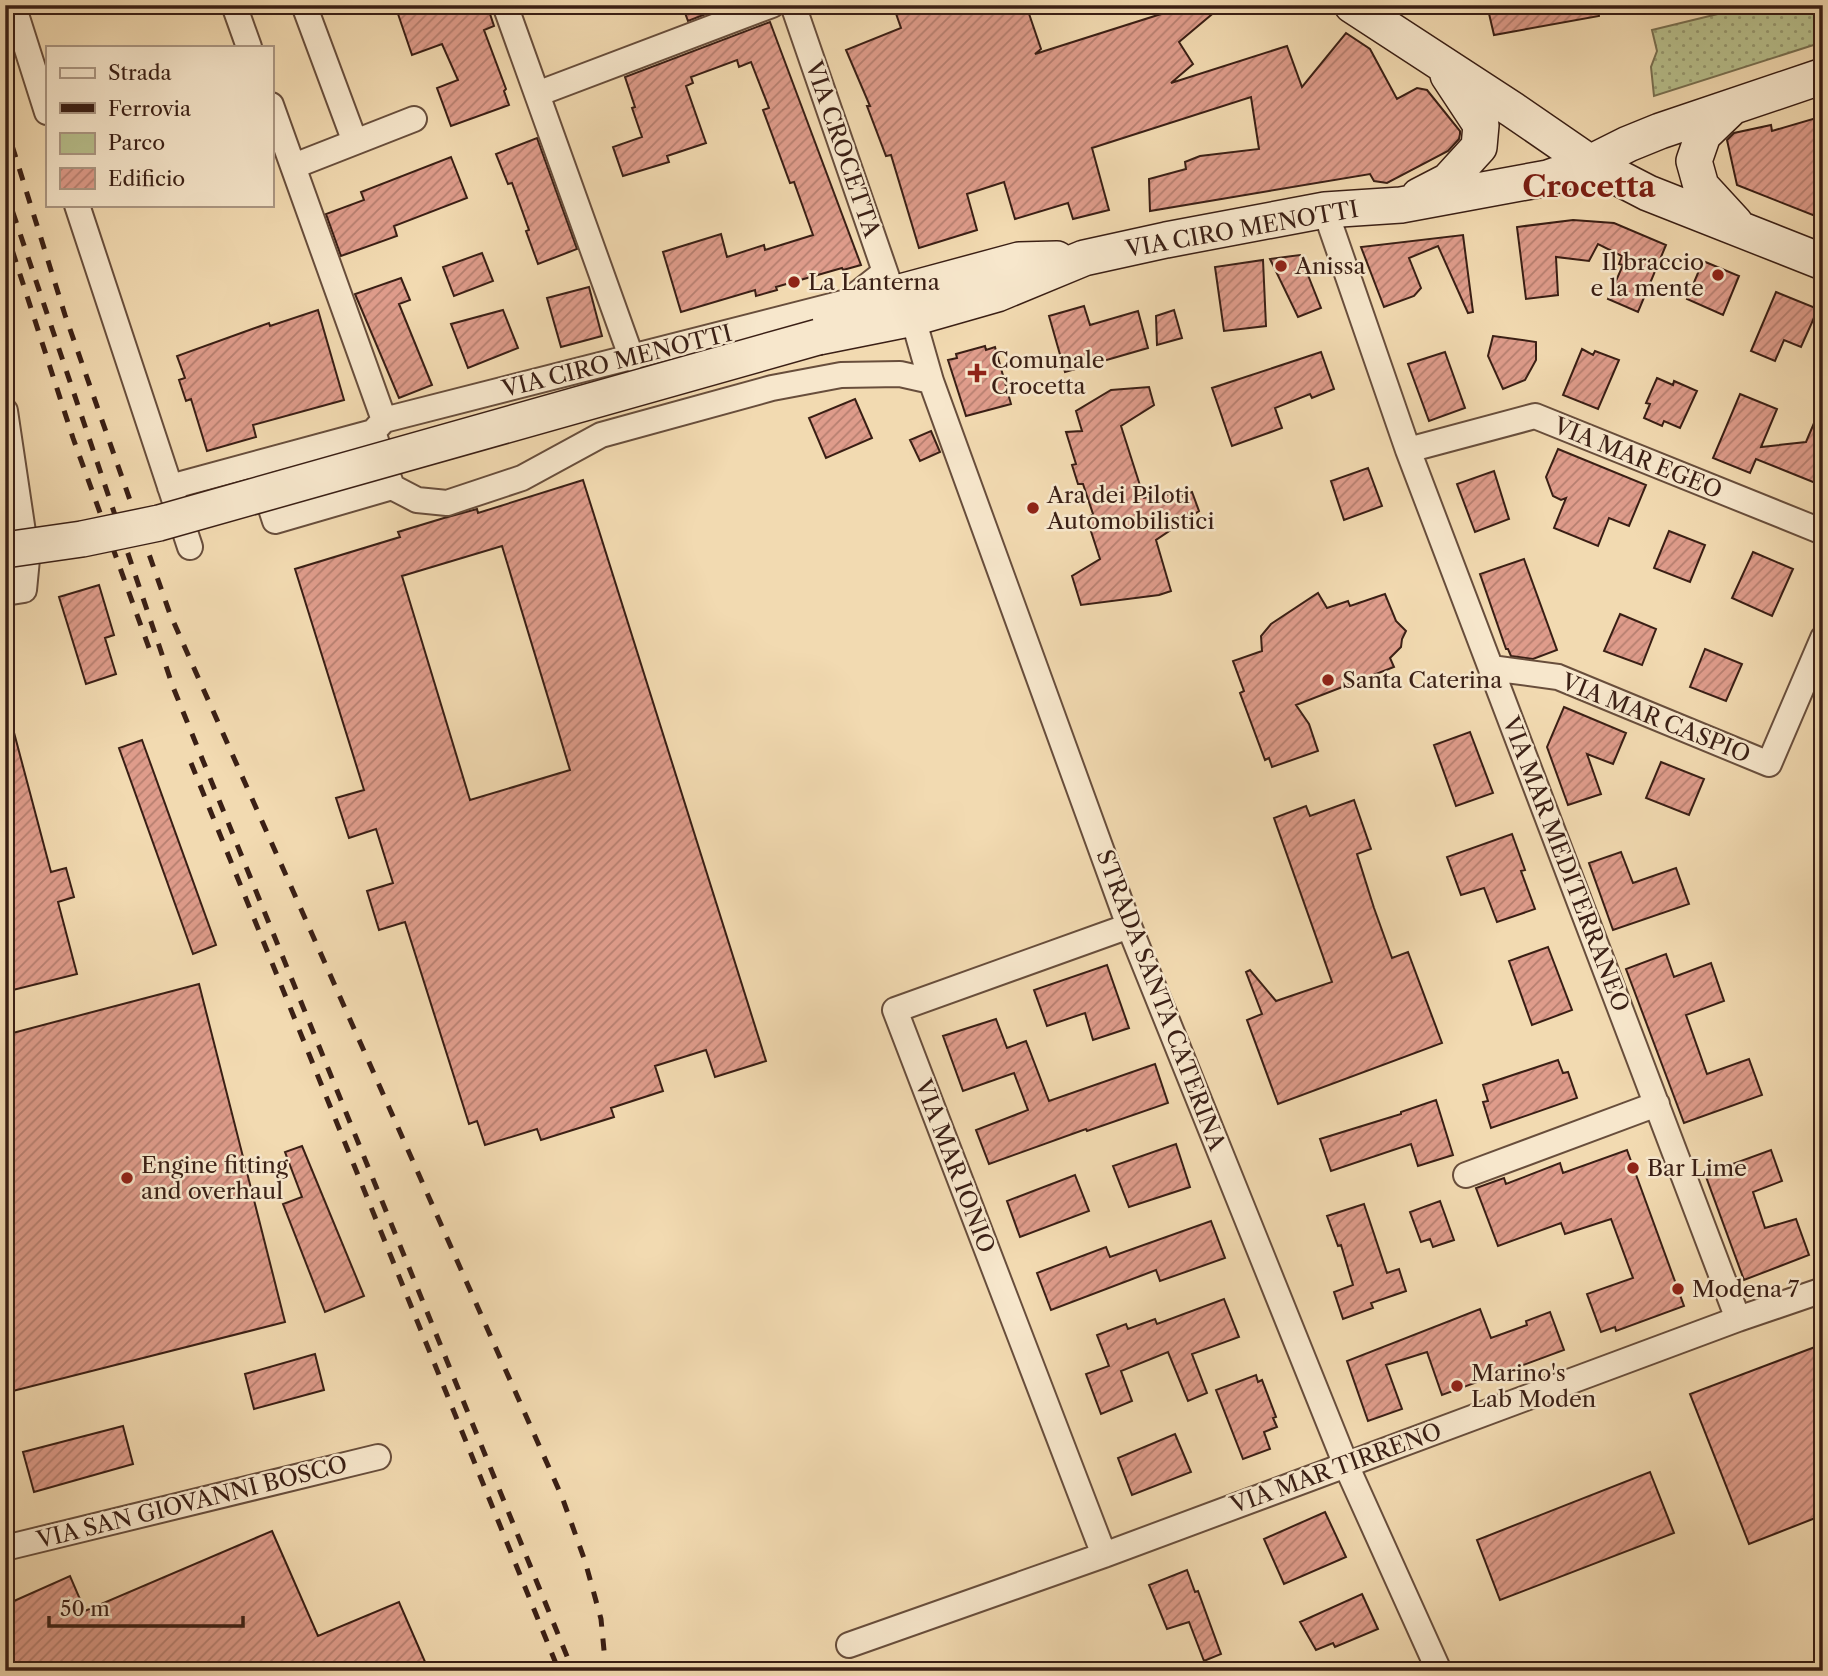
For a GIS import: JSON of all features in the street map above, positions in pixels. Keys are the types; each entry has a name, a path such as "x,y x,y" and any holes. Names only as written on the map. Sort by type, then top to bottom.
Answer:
{"main road":[{"path":"1352,5 1590,163 1648,193 1823,262"},
{"name":"VIA CIRO MENOTTI","path":"1401,205 1448,181 1479,147 1481,125 1440,63"},
{"name":"VIA CIRO MENOTTI","path":"5,550 82,539 159,523 818,337 897,294 997,294 1084,258 1217,229 1325,210 1401,205 1548,178 1590,163 1628,144 1823,76"},
{"path":"1734,106 1703,135 1694,161 1701,187 1741,229"}],"street":[{"path":"13,5 46,110"},
{"path":"234,5 249,46"},
{"path":"304,5 355,142"},
{"path":"505,5 632,359"},
{"path":"537,94 772,5"},
{"name":"VIA CROCETTA","path":"793,5 897,294"},
{"path":"273,110 294,166 379,426 392,487"},
{"path":"294,166 414,119"},
{"path":"77,206 190,547"},
{"name":"VIA MAR MEDITERRANEO","path":"1325,210 1408,450 1738,1319"},
{"name":"VIA CIRO MENOTTI","path":"170,487 379,426 847,302 897,294"},
{"name":"STRADA SANTA CATERINA","path":"897,294 1129,926 1346,1465 1439,1671"},
{"path":"256,464 275,521 392,487 417,500 447,503 522,478 601,435 772,388 841,375 900,374 931,381"},
{"path":"5,411 27,559 24,590 5,593"},
{"name":"VIA MAR EGEO","path":"1408,450 1535,416 1823,532"},
{"name":"VIA MAR CASPIO","path":"1492,668 1558,677 1769,764 1823,638"},
{"name":"VIA MAR IONIO","path":"1104,1555 895,1010 1129,926"},
{"path":"1466,1175 1657,1104"},
{"name":"VIA MAR TIRRENO","path":"849,1645 1104,1555 1738,1319 1823,1290"},
{"name":"VIA SAN GIOVANNI BOSCO","path":"5,1548 378,1457"}],"green space":[{"path":"1724,5 1823,5 1823,42 1654,96 1651,67 1657,51 1652,30 1726,12"}],"building":[{"path":"425,5 487,5 494,26 484,30 506,89 504,91 509,105 451,126 437,88 458,80 442,44 412,55 398,14"},
{"path":"682,5 729,5 688,21"},
{"path":"893,5 1026,5 1041,49 1035,54 1161,14 1172,5 1223,5 1179,42 1193,64 1171,83 1287,46 1302,87 1346,33 1370,49 1397,99 1417,88 1427,90 1460,131 1459,139 1448,151 1387,183 1374,181 1370,174 1150,211 1149,179 1186,169 1185,162 1200,156 1259,149 1251,97 1092,148 1109,210 1073,219 1068,203 1015,219 1004,182 967,194 977,230 919,248 891,155 886,156 867,106 870,106 846,50 901,28"},
{"path":"1487,5 1598,5 1599,16 1494,35"},
{"path":"770,22 861,265 776,287 777,290 756,296 755,290 681,312 663,252 721,234 727,257 764,245 765,250 813,235 763,110 769,108 751,62 739,67 737,60 691,77 693,83 686,86 706,143 667,156 669,162 623,176 613,147 642,137 625,77"},
{"path":"1823,116 1823,219 1737,185 1727,140 1734,133 1771,125 1772,131"},
{"path":"537,138 577,249 538,264 512,183 508,184 496,154"},
{"path":"451,157 467,198 394,226 397,236 341,256 326,214 364,200 361,192"},
{"path":"1573,220 1614,223 1666,245 1638,312 1608,299 1623,265 1619,264 1622,256 1598,244 1589,261 1556,257 1558,295 1526,299 1517,227"},
{"path":"1463,235 1473,312 1468,313 1438,246 1409,258 1421,288 1414,296 1384,307 1361,247"},
{"path":"482,253 493,281 454,296 443,267"},
{"path":"1300,255 1321,308 1298,317 1270,259"},
{"path":"1263,260 1266,326 1224,331 1215,267"},
{"path":"1703,261 1739,276 1723,315 1687,299"},
{"path":"401,278 410,300 399,304 432,385 399,398 355,294"},
{"path":"589,287 602,336 561,347 547,298"},
{"path":"1776,292 1818,309 1801,347 1784,340 1775,361 1751,351"},
{"path":"1084,306 1090,325 1138,311 1148,348 1065,372 1049,316"},
{"path":"318,310 344,400 253,425 256,437 207,451 191,399 186,401 179,380 185,378 177,356 269,323 270,326"},
{"path":"503,310 518,348 468,368 451,324"},
{"path":"1174,310 1182,338 1157,345 1156,316"},
{"path":"1493,336 1536,342 1536,360 1525,380 1503,389 1488,356"},
{"name":"Comunale Crocetta","path":"985,346 986,350 995,347 1011,404 966,416 948,360 957,358 956,354"},
{"path":"1582,349 1593,355 1595,351 1619,360 1598,409 1563,395"},
{"path":"1321,352 1334,389 1312,398 1310,394 1275,408 1282,428 1232,446 1212,388"},
{"path":"1445,352 1465,408 1429,421 1408,364"},
{"path":"1657,378 1673,385 1674,381 1697,391 1680,428 1664,421 1662,426 1644,418 1650,404 1646,403"},
{"path":"1149,387 1154,405 1121,426 1144,498 1179,493 1181,496 1192,492 1199,511 1156,540 1171,591 1159,595 1081,605 1072,576 1100,559 1087,519 1093,514 1083,484 1078,484 1072,465 1076,464 1066,432 1082,431 1076,411 1111,390"},
{"path":"1740,394 1777,409 1761,447 1806,442 1823,402 1823,486 1756,459 1750,473 1713,458"},
{"path":"855,399 872,438 826,458 809,418"},
{"path":"931,431 940,452 920,461 910,440"},
{"path":"1558,449 1646,485 1629,526 1609,518 1598,546 1554,528 1566,498 1561,500 1553,496 1546,477"},
{"path":"1368,468 1382,506 1344,520 1331,481"},
{"path":"1494,471 1509,519 1475,532 1457,484"},
{"path":"583,480 766,1061 715,1077 706,1050 655,1066 663,1091 611,1108 614,1117 541,1140 537,1129 485,1145 477,1121 469,1124 405,922 379,930 367,891 393,883 376,829 349,838 336,798 364,790 295,569 400,537 398,532 477,509 478,513","holes":["502,546 570,770 470,800 402,576"]},
{"path":"1669,531 1705,545 1690,582 1654,568"},
{"path":"1753,552 1793,569 1772,616 1732,598"},
{"path":"1524,559 1557,650 1533,659 1511,656 1506,649 1480,574"},
{"path":"99,585 114,635 105,638 116,674 86,684 59,597"},
{"name":"Santa Caterina","path":"1318,593 1327,608 1348,601 1350,606 1385,594 1396,621 1406,631 1401,647 1390,658 1394,667 1296,705 1309,724 1318,751 1272,767 1269,758 1265,760 1240,693 1244,691 1233,661 1262,651 1261,636 1271,624"},
{"path":"1620,614 1656,629 1642,665 1604,651"},
{"path":"1705,649 1742,664 1726,701 1690,687"},
{"path":"1564,707 1626,733 1613,764 1587,754 1601,794 1568,805 1547,747"},
{"path":"12,725 51,872 66,868 74,897 58,902 77,974 5,992 5,726"},
{"path":"1470,732 1493,793 1456,806 1434,745"},
{"path":"142,740 216,945 193,954 119,748"},
{"path":"1661,762 1704,779 1689,815 1646,798"},
{"path":"1354,800 1371,849 1357,854 1392,958 1408,952 1442,1043 1278,1104 1247,1020 1262,1014 1246,972 1250,970 1276,1001 1332,982 1274,818 1306,806 1310,816"},
{"path":"1512,834 1525,870 1521,871 1535,909 1497,922 1484,888 1461,895 1447,857"},
{"path":"1621,852 1633,883 1676,868 1689,904 1613,930 1589,863"},
{"path":"1548,947 1572,1010 1532,1025 1509,961"},
{"path":"1666,954 1674,977 1711,963 1724,1001 1686,1015 1707,1074 1749,1059 1762,1095 1684,1123 1626,969"},
{"path":"1107,965 1129,1028 1093,1040 1085,1013 1047,1026 1034,990"},
{"name":"Engine fitting and overhaul","path":"199,984 285,1322 5,1393 5,1035"},
{"path":"996,1019 1007,1048 1026,1041 1049,1101 1155,1064 1168,1103 989,1164 976,1130 1028,1110 1014,1073 963,1091 943,1036"},
{"path":"1558,1060 1563,1073 1568,1072 1577,1098 1491,1128 1483,1102 1488,1101 1483,1085"},
{"path":"1436,1100 1453,1155 1418,1166 1411,1144 1331,1171 1320,1139 1401,1114"},
{"path":"1176,1144 1190,1187 1129,1207 1113,1166"},
{"path":"302,1146 364,1296 325,1312 283,1204 302,1197 285,1152"},
{"path":"1627,1150 1684,1306 1616,1331 1615,1327 1601,1332 1587,1294 1633,1278 1611,1219 1565,1234 1561,1223 1498,1246 1476,1188 1504,1178 1506,1184 1560,1163 1563,1173"},
{"path":"1771,1150 1782,1181 1753,1192 1765,1228 1796,1219 1809,1255 1744,1280 1705,1174"},
{"path":"1075,1175 1089,1211 1020,1237 1007,1201"},
{"path":"1440,1201 1454,1240 1433,1247 1430,1239 1421,1242 1410,1212"},
{"path":"1364,1204 1387,1273 1399,1269 1406,1291 1371,1303 1373,1308 1343,1319 1334,1292 1353,1285 1341,1245 1338,1246 1327,1216"},
{"path":"1211,1221 1225,1258 1160,1281 1156,1270 1051,1310 1037,1273 1106,1247 1110,1257"},
{"path":"1224,1299 1239,1337 1192,1354 1207,1393 1188,1401 1168,1352 1121,1371 1132,1401 1101,1414 1086,1374 1109,1366 1097,1335 1126,1324 1128,1329 1155,1319 1157,1324"},
{"path":"1480,1309 1491,1338 1527,1325 1526,1321 1550,1312 1564,1350 1442,1395 1427,1352 1386,1365 1402,1409 1368,1421 1347,1361"},
{"path":"1823,1344 1823,1515 1749,1544 1690,1394"},
{"path":"315,1354 324,1390 254,1409 245,1374"},
{"path":"1256,1375 1258,1382 1262,1380 1277,1427 1264,1432 1270,1449 1243,1459 1216,1390"},
{"path":"123,1426 133,1464 34,1492 23,1452"},
{"path":"1175,1434 1191,1472 1132,1495 1118,1458"},
{"path":"1650,1472 1674,1533 1500,1600 1477,1540"},
{"path":"1325,1512 1346,1557 1284,1584 1264,1539"},
{"path":"272,1531 318,1636 399,1602 429,1671 13,1671 5,1653 5,1605 70,1576 85,1611"},
{"path":"1187,1570 1195,1592 1198,1591 1221,1654 1204,1661 1189,1622 1167,1629 1149,1585"},
{"path":"1362,1594 1378,1629 1335,1647 1333,1643 1316,1650 1300,1622"}],"railway":[{"path":"5,123 65,315 170,614 562,1497 585,1561 601,1619 606,1671"},
{"path":"5,189 173,687 573,1671"},
{"path":"5,228 73,438 149,648"},
{"path":"191,763 559,1671"}],"place":[{"name":"Anissa","path":"1281,266"},
{"name":"Il braccio e la mente","path":"1718,275"},
{"name":"La Lanterna","path":"794,282"},
{"name":"Comunale Crocetta","path":"977,373"},
{"name":"Ara dei Piloti Automobilistici","path":"1033,508"},
{"name":"Santa Caterina","path":"1328,680"},
{"name":"Bar Lime","path":"1633,1168"},
{"name":"Engine fitting and overhaul","path":"127,1178"},
{"name":"Modena 7","path":"1678,1289"},
{"name":"Marino's Lab Moden","path":"1457,1386"}],"district":[{"name":"Crocetta","path":"1589,186"}]}
